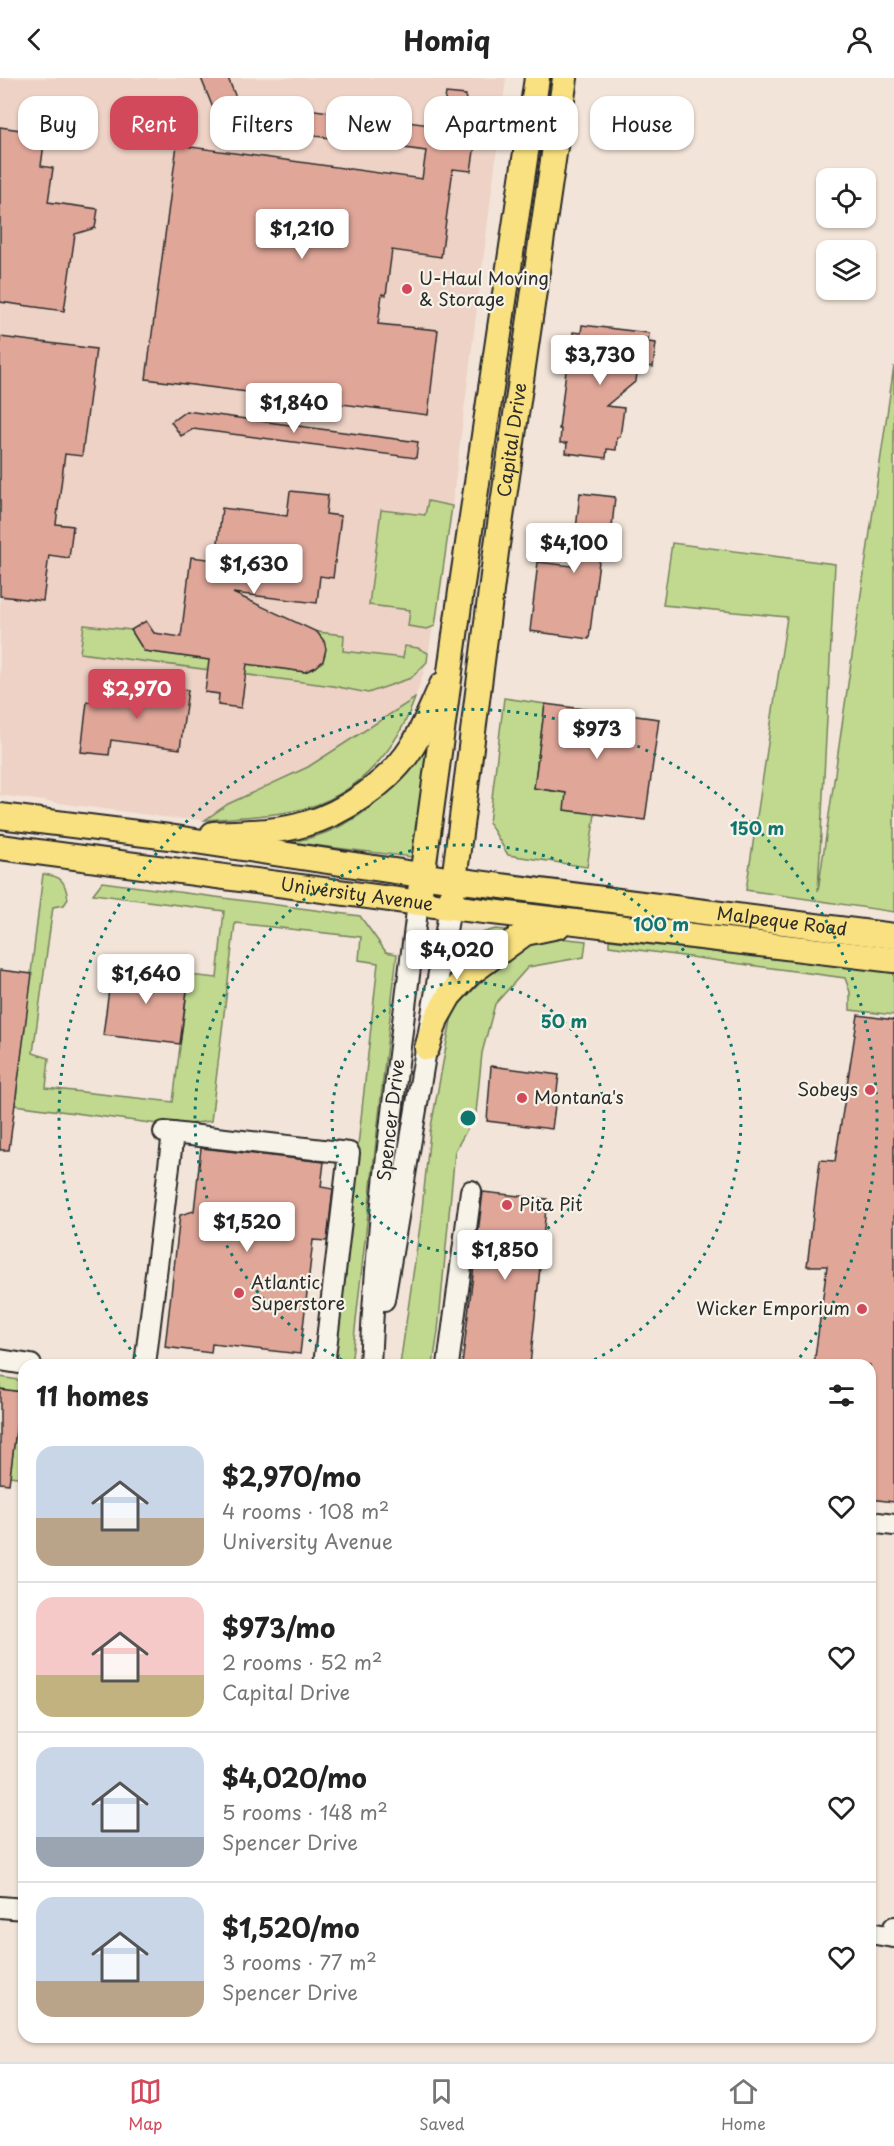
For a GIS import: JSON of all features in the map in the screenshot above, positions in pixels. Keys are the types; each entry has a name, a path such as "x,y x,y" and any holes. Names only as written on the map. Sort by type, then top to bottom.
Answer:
{"main road":[{"name":"Capital Drive","path":"422,876 537,78"},
{"name":"Capital Drive","path":"450,907 497,541 565,78"},
{"path":"169,837 268,831 305,824 340,810 378,785 401,762 412,747 451,667"},
{"name":"University Avenue","path":"0,816 169,837 454,880"},
{"name":"University Avenue","path":"0,847 418,903 894,960"},
{"name":"Spencer Drive","path":"418,903 422,876"},
{"name":"Malpeque Road","path":"454,880 894,936"},
{"path":"427,1048 436,1019 448,996 470,974 525,933 548,927 573,925 640,929"}],"street":[{"name":"Spencer Drive","path":"372,1359 374,1278 385,1162 418,903"},
{"name":"Spencer Drive","path":"373,1359 450,907"},
{"path":"146,1359 169,1133 349,1152 325,1359"},
{"path":"449,1359 471,1191"},
{"path":"0,1360 18,1363"},
{"path":"876,1522 894,1525"},
{"path":"0,1907 18,1908"},
{"path":"876,1934 893,1937 894,1927"}],"shaded area":[{"path":"0,78 506,78 504,96 424,96 424,150 497,150 452,506 427,662 415,698 308,767 228,804 205,820 171,818 0,795"}],"green space":[{"path":"894,366 894,912 746,890 787,617 663,605 672,543 835,564 818,891"},
{"path":"428,501 452,506 435,626 427,629 408,626 410,610 369,605 381,510 425,515"},
{"path":"84,625 131,630 144,651 305,672 318,665 324,656 324,645 317,632 344,635 343,651 403,658 405,646 418,648 428,653 427,662 411,678 368,693 333,686 80,653"},
{"path":"415,698 399,733 376,765 346,790 329,800 298,810 205,820 228,804 308,767"},
{"path":"504,698 545,704 534,788 566,793 595,814 587,867 508,855 489,823"},
{"path":"429,744 412,857 286,842 329,831 368,809 402,779"},
{"path":"43,874 61,880 66,888 68,899 64,905 53,907 33,1053 49,1058 46,1088 173,1102 189,975 217,978 224,911 93,894 102,882 360,916 386,952 397,954 352,1359 335,1359 378,963 359,960 361,937 235,923 211,1121 173,1126 15,1105"},
{"path":"496,929 518,932 444,994 449,970 457,951 472,938"},
{"path":"549,937 586,941 584,957 528,967 495,1004 482,1053 476,1113 455,1151 434,1359 401,1359 421,1219 430,1132 451,1020 458,1004 511,954 531,942"},
{"path":"609,940 894,972 894,1015 850,1010 850,992 845,978 609,946"},
{"path":"0,1377 18,1380 18,1392 0,1389"},
{"path":"18,1415 18,1477 10,1476"}],"building":[{"path":"201,78 228,78 235,96 210,96 210,100"},
{"path":"446,93 466,96 446,96"},
{"path":"314,110 326,112 326,137 314,136"},
{"path":"412,123 424,124 424,150 474,150 471,171 453,169 441,257 392,250 386,295 382,294 378,324 438,330 428,415 146,379 176,150 198,150 198,148 422,179 426,151 412,149"},
{"path":"0,127 18,130 18,150 43,150 41,166 53,168 48,202 98,209 95,228 75,234 64,311 0,302"},
{"path":"582,325 649,333 648,342 656,343 653,367 638,365 636,381 606,406 624,408 616,450 607,449 606,458 566,453 567,443 560,443 561,429 559,429 569,346 572,346 573,332 581,333"},
{"path":"0,337 96,349 82,456 65,454 56,524 73,526 69,558 49,555 43,601 0,596"},
{"path":"186,411 418,442 416,458 193,429 181,436 171,422"},
{"path":"290,491 328,495 326,514 341,516 333,578 320,576 317,603 233,593 317,632 324,641 326,649 323,661 305,672 247,664 241,708 218,705 219,694 205,692 209,660 144,651 131,630 146,621 154,633 181,637 191,557 216,560 222,508 287,516"},
{"path":"580,493 615,497 610,547 601,546 589,639 530,631 538,562 572,566"},
{"path":"134,682 188,690 180,749 111,740 109,755 81,752 87,702 131,706"},
{"path":"545,704 659,719 645,820 564,810 566,793 534,788"},
{"path":"112,967 189,975 180,1044 103,1035"},
{"path":"0,970 32,974 9,1150 0,1150"},
{"name":"Sobeys","path":"858,1015 894,1020 894,1502 876,1500 876,1359 815,1359 827,1266 807,1266 820,1160 835,1161"},
{"name":"Montana's","path":"491,1066 559,1075 552,1129 487,1121"},
{"name":"Atlantic Superstore","path":"201,1148 324,1162 321,1187 333,1189 327,1241 313,1240 300,1354 212,1344 211,1353 165,1347 180,1215 194,1211"},
{"path":"483,1192 547,1199 531,1359 463,1359"},
{"path":"0,1389 18,1392 18,1415 9,1484 0,1483"}],"place":[{"name":"U-Haul Moving & Storage","path":"407,289"},
{"name":"Sobeys","path":"870,1090"},
{"name":"Montana's","path":"522,1098"},
{"name":"Pita Pit","path":"507,1205"},
{"name":"Atlantic Superstore","path":"239,1293"},
{"name":"Wicker Emporium","path":"862,1309"}]}
